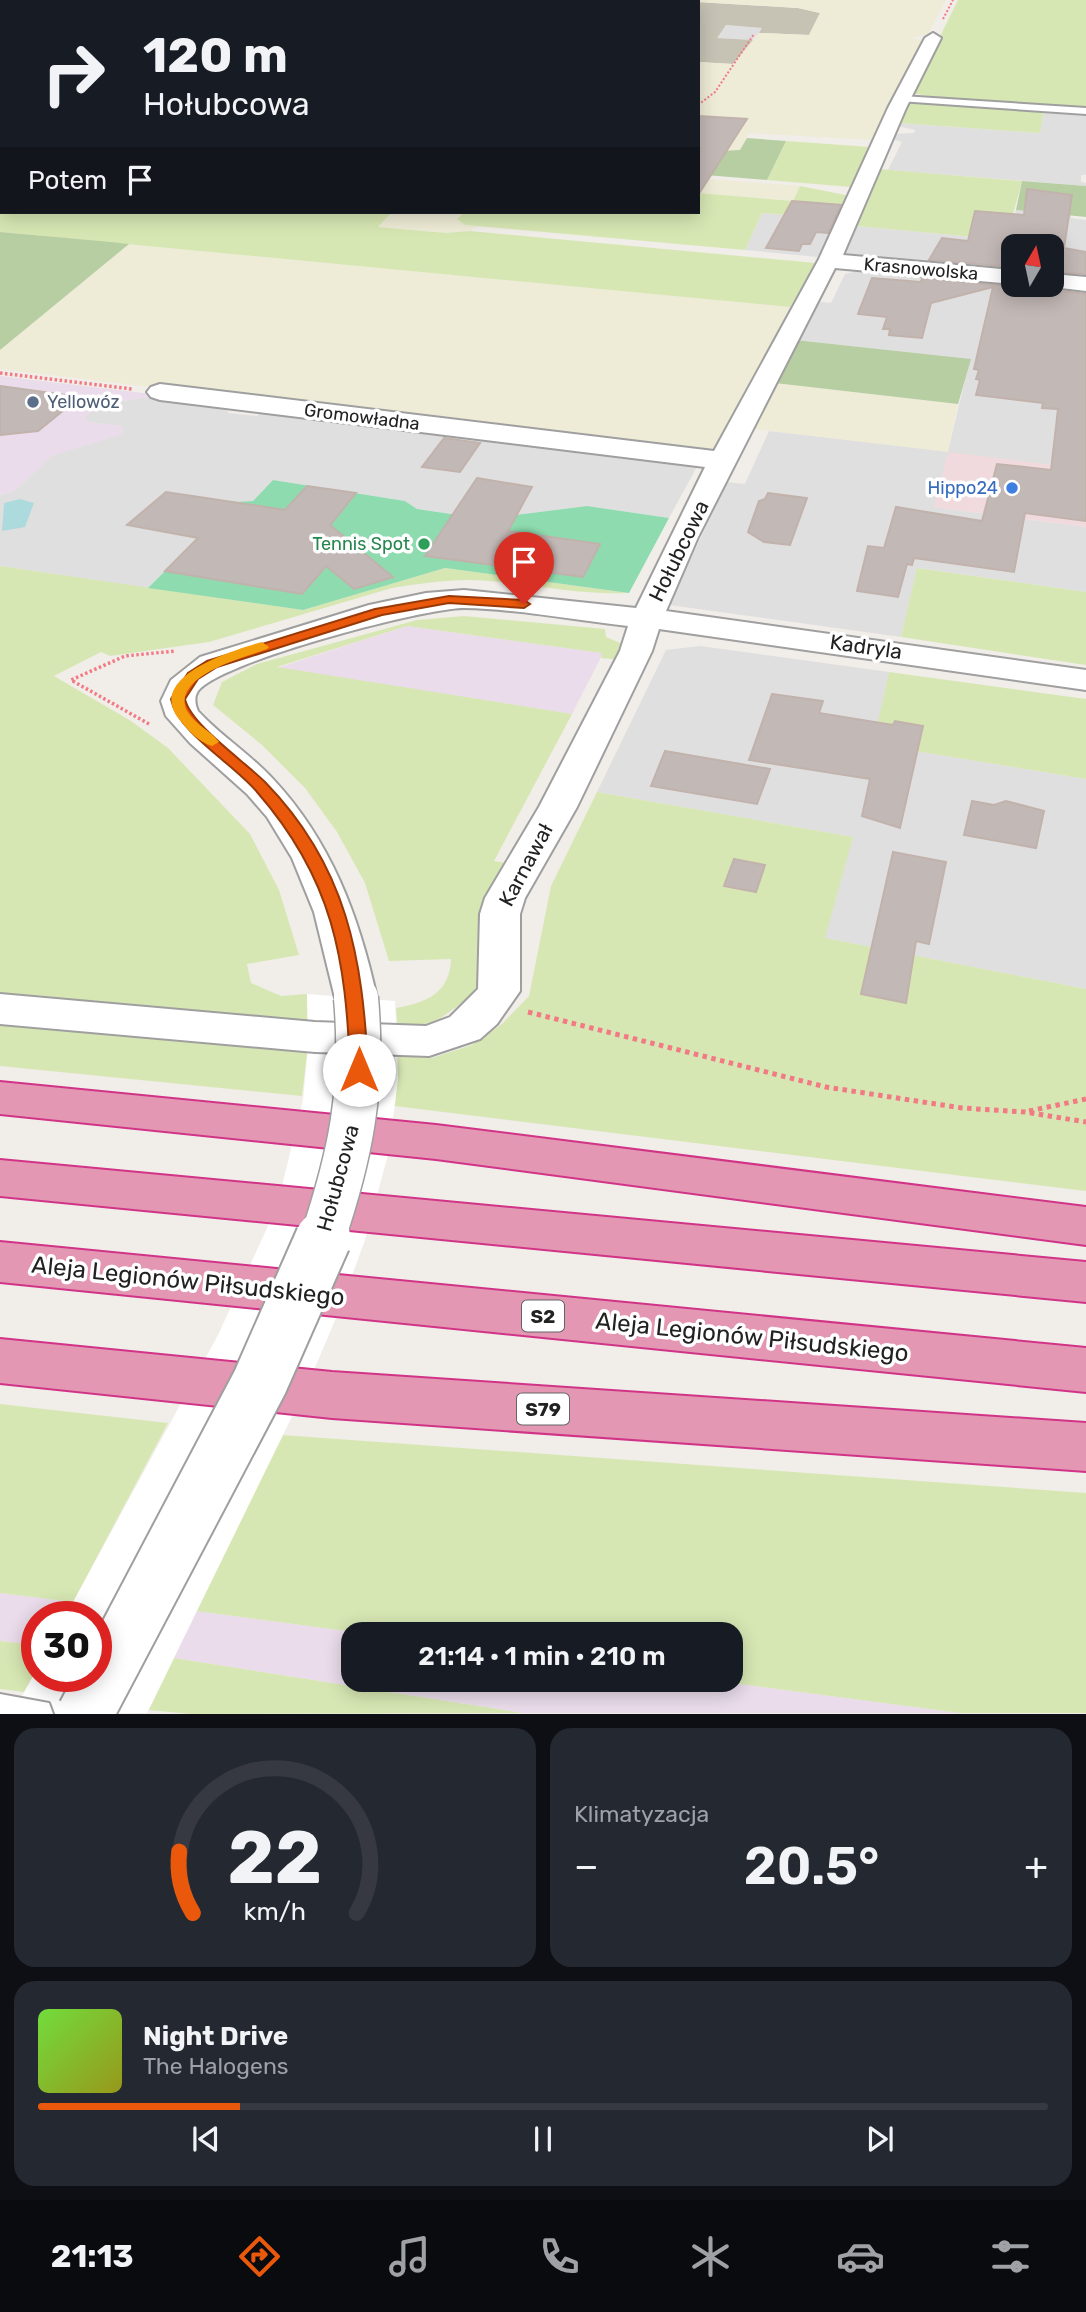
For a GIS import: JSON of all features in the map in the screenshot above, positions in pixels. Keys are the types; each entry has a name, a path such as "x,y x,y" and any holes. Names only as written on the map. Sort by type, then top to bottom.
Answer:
{"highway":[{"path":"0,1098 449,1143 1086,1226"},
{"path":"0,1178 1086,1282"},
{"name":"Aleja Legionów Piłsudskiego","path":"0,1262 1086,1370"},
{"name":"S79","path":"0,1362 332,1395 1086,1447"}],"street":[{"name":"Hołubcowa","path":"85,1713 267,1370 312,1267 343,1172 358,1097 360,1043 356,998 345,938 327,885 299,835 262,787 228,754 192,727 180,710 178,699 182,689 193,676 234,655 380,612 426,602 482,600 646,620 683,537 822,269 829,261 902,99 933,38"},
{"name":"Krasnowolska","path":"829,261 1001,276"},
{"path":"1064,282 1086,284"},
{"name":"Gromowładna","path":"160,392 724,461"},
{"name":"Kadryla","path":"646,620 824,641 1086,680"},
{"name":"Karnawał","path":"491,1002 499,991 500,914 505,898 558,807 636,652 646,620"},
{"path":"0,1009 315,1037 429,1041 465,1028 491,1002"}],"lane":[{"path":"902,99 1086,111"},
{"path":"0,1709 38,1713"}],"path":[{"path":"700,103 715,92 754,34"},
{"path":"0,373 160,392"},
{"path":"108,662 71,680 127,709 158,731"},
{"path":"491,1002 826,1087 962,1108 1025,1112 1086,1122"},
{"path":"1025,1112 1086,1099"}],"shaded area":[{"path":"700,0 946,0 928,34 912,38 923,41 873,140 749,133 740,150 700,173 700,62 733,64 759,33 809,35 820,13 798,8"},
{"path":"700,2 798,8 820,13 809,35 759,33 762,28 726,25 717,38 753,40 733,64 700,62"},
{"path":"726,25 763,28 753,40 716,38"},
{"path":"1044,113 1086,116 1086,175 1081,175 1081,182 1086,183 1086,186 888,170 902,142 892,139 894,134 914,133 915,130 898,126 899,123 1039,133"},
{"path":"700,178 800,186 793,201 700,193"},
{"path":"1016,210 1071,215 1071,218 1086,220 1086,276 1064,276 1064,234 1008,234"},
{"path":"762,213 838,219 818,257 745,250"},
{"path":"390,214 463,214 458,219 465,225 477,226 470,231 446,233 377,227"},
{"path":"856,226 1001,240 1001,270 974,265 972,268 857,259 844,252"},
{"path":"129,244 790,307 717,455 0,369 0,350"},
{"path":"858,271 1001,280 1001,298 1064,298 1064,287 1086,288 1086,469 934,507 1086,527 1086,592 918,568 901,637 669,605 727,482 745,484 769,431 948,451 970,359 795,340 805,321 812,318 814,311 810,310 814,301 831,303 845,274"},
{"path":"0,376 160,395 98,405 85,417 88,422 122,426 123,434 52,456 14,491 0,495"},
{"path":"775,383 958,404 948,452 753,429"},
{"path":"160,395 220,403 229,413 257,416 266,408 700,461 669,518 587,506 485,519 417,509 405,501 273,480 253,501 234,502 148,588 0,566 0,495 14,491 52,456 122,426 88,422 85,417 98,405"},
{"name":"Hippo24","path":"948,452 1086,469 1086,527 934,507"},
{"path":"407,626 603,653 572,714 277,668"},
{"path":"700,646 889,672 874,744 1086,779 1086,989 824,938 852,837 597,792 666,650"},
{"path":"0,1593 65,1601 21,1601 21,1643 0,1641"},
{"path":"196,1611 341,1630 341,1684 174,1658"},
{"path":"743,1684 960,1713 522,1713 389,1692 743,1692"}],"green space":[{"path":"958,0 1086,0 1086,108 937,98 912,93"},
{"path":"907,103 1044,110 1040,133 899,123"},
{"path":"747,138 786,141 767,180 705,175 720,151 740,150"},
{"path":"786,141 870,147 851,187 767,180"},
{"path":"879,169 1022,181 1008,234 1001,234 1001,240 856,226 870,186 878,180 875,179"},
{"path":"1022,181 1086,186 1086,217 1016,210"},
{"path":"800,186 850,196 838,219 762,213 745,250 465,225 457,219 463,214 700,214 700,193 793,201"},
{"path":"0,214 390,214 378,227 446,233 470,231 815,263 790,307 0,232"},
{"path":"0,232 111,242 129,244 0,350"},
{"path":"795,340 971,359 958,404 775,383"},
{"name":"Tennis Spot","path":"273,480 405,501 417,509 485,519 587,506 669,518 629,593 445,568 303,610 148,588 234,502 253,501"},
{"path":"0,566 303,610 445,568 629,593 577,591 477,580 416,584 392,588 209,642 110,656 101,652 54,676 131,721 168,748 250,834 279,890 299,955 247,964 251,983 281,996 307,994 308,1022 0,995"},
{"path":"917,568 1086,592 1086,665 901,637"},
{"path":"464,616 605,629 606,637 623,644 619,650 628,652 623,660 601,658 602,653 407,626 277,667 572,714 494,861 513,864 480,983 465,1001 439,1019 425,1026 398,1030 396,1008 426,999 441,988 450,971 451,959 389,961 365,883 337,832 305,788 262,745 213,705 222,682 257,664 417,620"},
{"path":"889,672 1086,699 1086,779 873,744"},
{"path":"597,792 853,837 825,938 1086,989 1086,1191 395,1106 398,1055 432,1058 472,1045 502,1024 529,996 551,886"},
{"path":"0,1018 308,1046 302,1096 0,1066"},
{"path":"0,1404 168,1423 74,1601 0,1593"},
{"path":"282,1435 1086,1493 1086,1713 960,1713 743,1684 743,1622 341,1622 341,1630 196,1611"},
{"path":"0,1641 21,1643 21,1692 0,1689"},
{"path":"174,1658 341,1684 341,1692 389,1692 522,1713 191,1714 149,1710"}],"water":[{"path":"20,499 34,503 25,527 2,531 4,503"}],"pier":[{"path":"307,994 395,1001 398,1079 389,1151 365,1240 308,1384 147,1713 9,1714 24,1692 112,1692 112,1601 74,1601 218,1335 267,1228 282,1186 303,1100 308,1046"}],"building":[{"path":"700,116 747,119 700,192"},
{"path":"1027,189 1072,195 1064,248 1064,234 1001,234 1001,266 929,260 942,238 968,241 975,211 1024,215"},
{"path":"792,201 841,205 828,233 816,232 810,244 802,244 799,251 766,248"},
{"path":"1064,248 1086,252 1086,274 1064,273"},
{"path":"872,278 921,282 922,278 1001,286 1001,298 1064,298 1064,291 1086,294 1086,521 1025,513 1014,572 914,558 912,565 907,564 898,597 857,591 868,546 884,548 896,507 982,521 997,464 1051,470 1058,409 1042,408 1043,403 976,395 980,380 976,379 979,370 974,369 993,287 931,303 922,338 889,335 890,329 883,329 887,317 858,314"},
{"path":"0,386 80,397 38,431 0,435"},
{"path":"444,438 480,443 460,472 422,467"},
{"path":"477,478 532,487 508,531 600,544 583,577 425,556"},
{"path":"307,486 356,493 330,525 393,577 354,589 326,566 302,594 165,571 198,538 127,525 166,492 285,510"},
{"path":"768,493 807,498 790,545 764,542 748,532 759,501 765,499"},
{"path":"772,694 823,701 819,713 893,725 895,721 923,726 900,828 862,816 870,779 749,760"},
{"path":"665,751 770,769 757,804 651,786"},
{"path":"972,801 994,805 1006,801 1044,811 1036,848 964,835"},
{"path":"893,852 946,862 929,944 916,941 906,1003 861,994"},
{"path":"734,859 765,865 756,892 724,886"}],"slow traffic":[{"path":"212,742 192,727 180,710 178,699 182,689 193,676 212,664 262,647"}],"place":[{"name":"Yellowóz","path":"33,402"},
{"name":"Hippo24","path":"1012,488"},
{"name":"Tennis Spot","path":"424,544"}],"route":[{"path":"359,1070 360,1043 356,998 345,938 327,885 299,835 262,787 228,754 192,727 180,710 178,699 182,689 193,676 212,664 380,612 402,606 449,600 524,604"}]}
